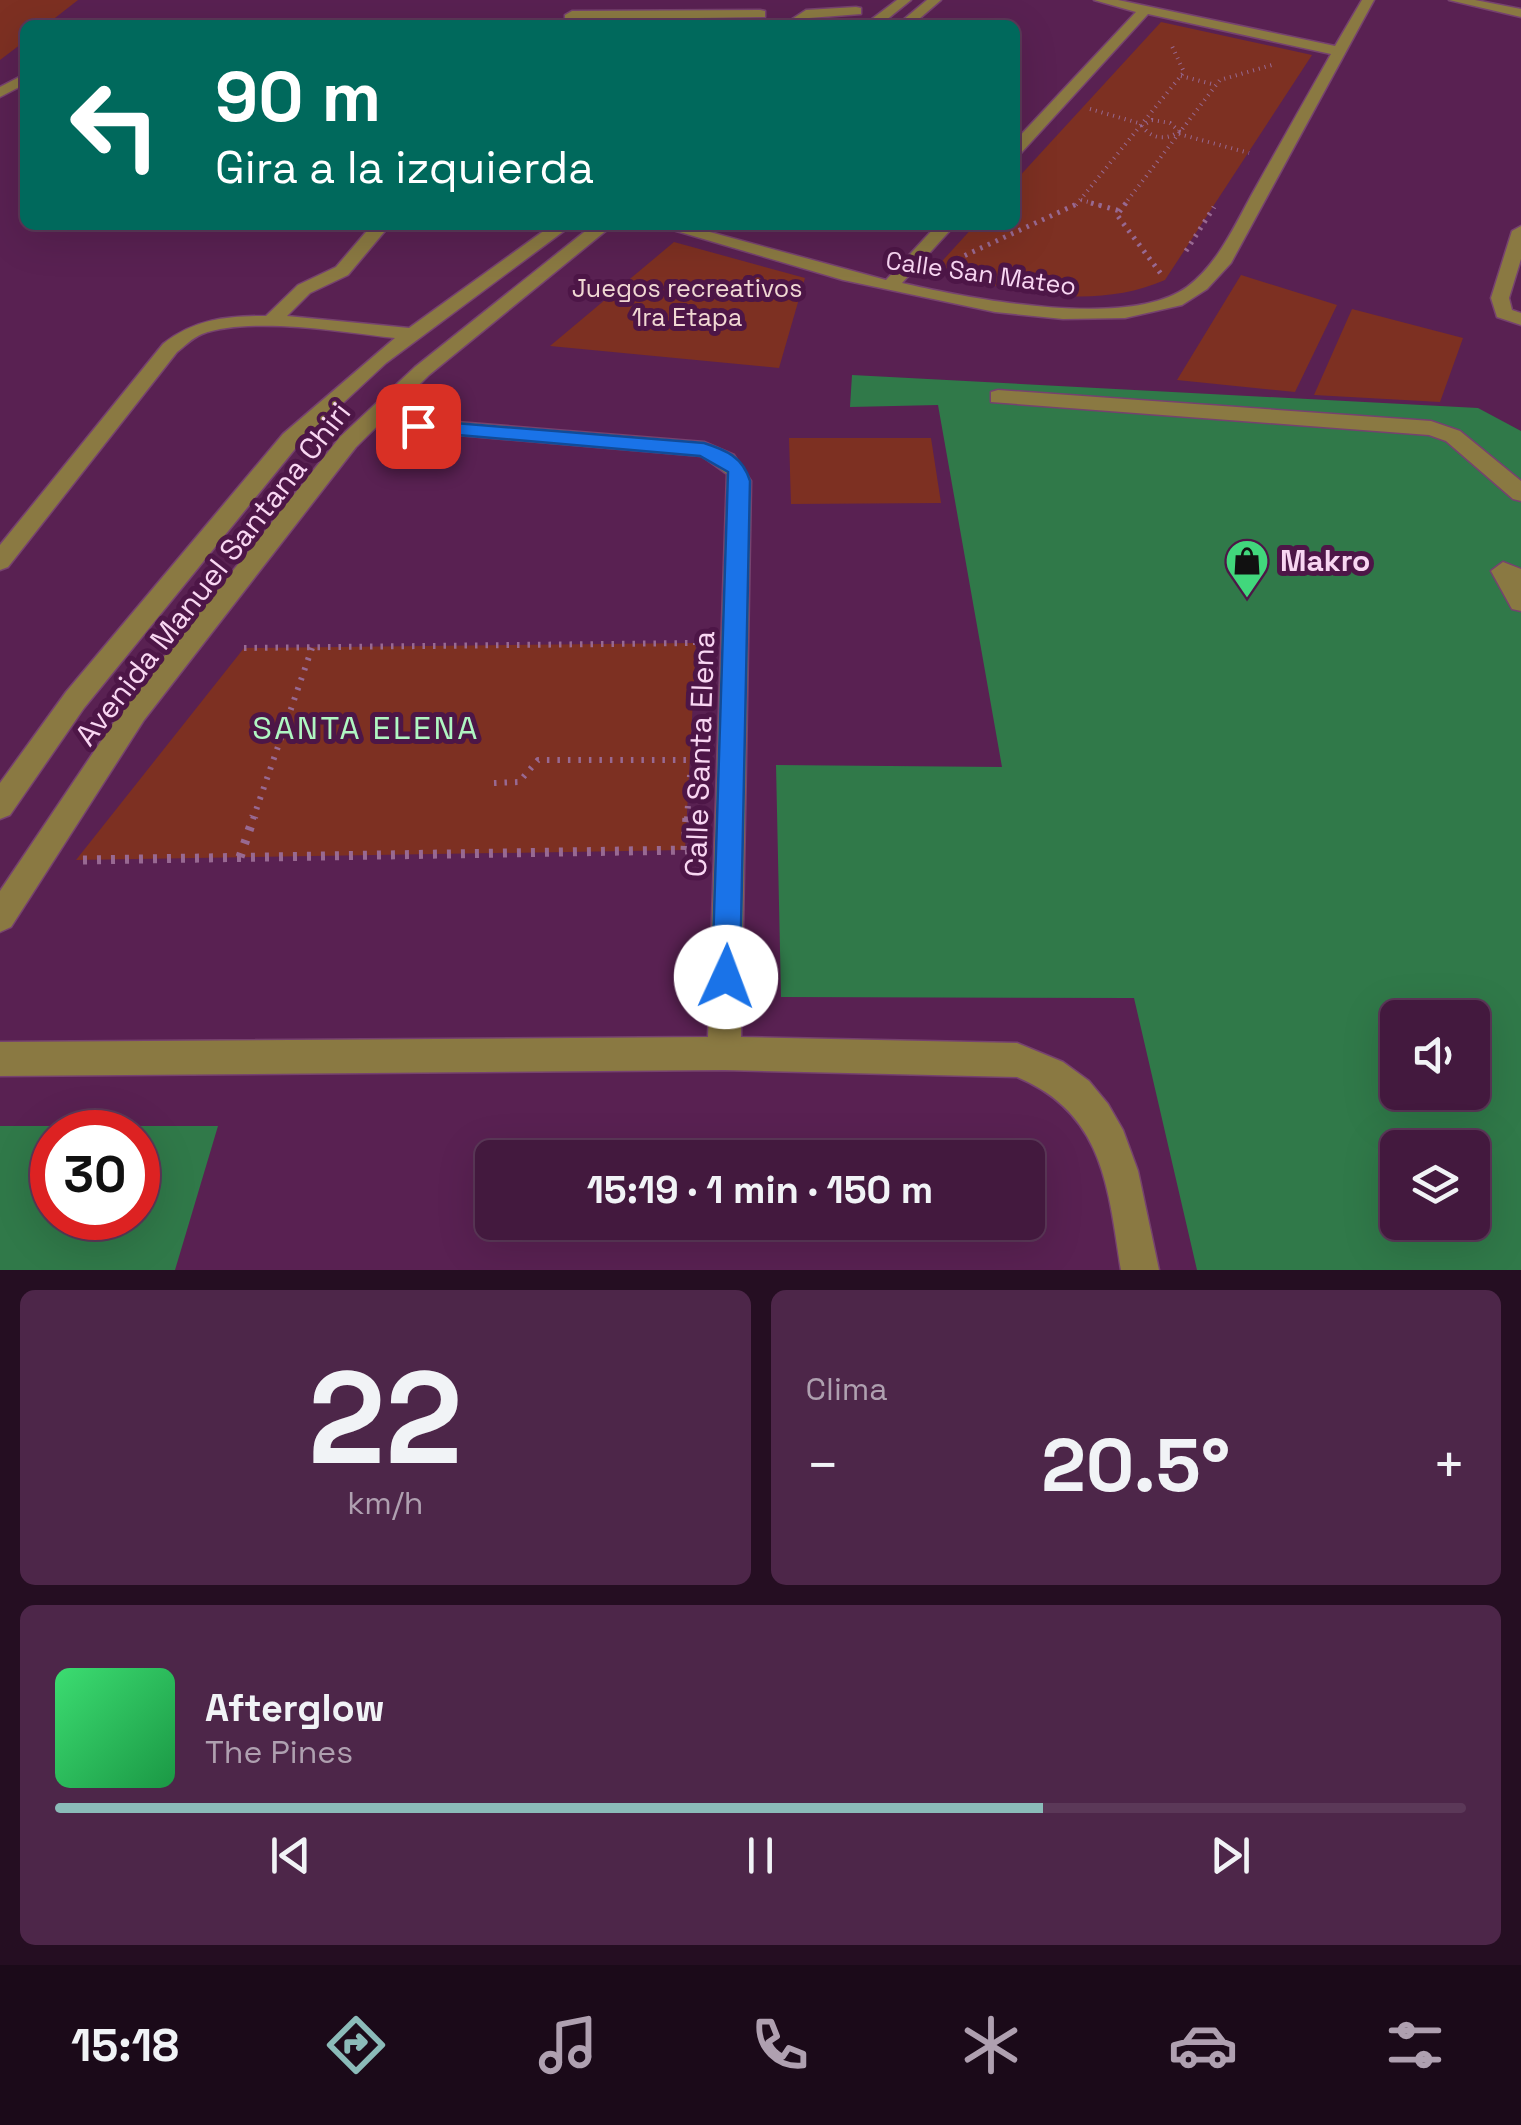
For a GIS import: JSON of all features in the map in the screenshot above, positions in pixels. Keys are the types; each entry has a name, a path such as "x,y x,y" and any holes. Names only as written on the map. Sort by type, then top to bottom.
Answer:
{"street":[{"path":"843,20 870,0"},
{"path":"878,20 904,0"},
{"path":"910,20 935,0"},
{"path":"1100,0 1338,51"},
{"name":"Calle San Mateo","path":"683,230 890,286 981,302 1091,313 1139,310 1190,294 1222,262 1368,0"},
{"path":"1455,0 1521,13"},
{"path":"1020,145 1145,10"},
{"path":"572,20 572,15 680,20 856,11"},
{"path":"751,20 760,14"},
{"path":"797,20 806,14"},
{"path":"270,323 304,288 342,271 378,230"},
{"name":"Avenida Manuel Santana Chiri","path":"0,806 75,700 291,438 379,359 556,230"},
{"name":"Avenida Manuel Santana Chiri","path":"0,918 135,712 348,442 422,370 598,230"},
{"path":"890,286 941,230"},
{"path":"1521,231 1500,298 1504,313 1521,319"},
{"path":"0,561 170,348 193,330 226,324 306,322 413,334"},
{"path":"998,398 1432,428 1453,436 1521,492"},
{"name":"Calle Santa Elena","path":"418,426 704,449 729,461 740,481 724,1053"},
{"path":"1521,579 1502,571 1521,602"},
{"path":"0,1059 724,1053 1016,1060 1048,1069 1078,1090 1113,1142 1140,1270"}],"path":[{"path":"1020,229 1081,200 1181,76 1184,72 1169,39"},
{"path":"1155,284 1165,280 1118,215 1120,211 1220,80 1275,65"},
{"path":"1181,76 1216,84"},
{"path":"1083,107 1143,123 1164,121 1180,131 1170,137 1159,137 1144,131 1143,123"},
{"path":"1179,134 1249,153"},
{"path":"1081,200 1120,211"},
{"path":"1186,251 1218,202"},
{"path":"952,262 1019,230"},
{"path":"244,648 696,642 695,662"},
{"path":"240,857 312,648"},
{"path":"76,860 685,850 692,740"},
{"path":"494,783 519,782 538,760 690,760"}],"green space":[{"path":"0,0 78,0 52,20 20,20 20,45 0,60"},
{"path":"1161,22 1312,55 1165,280 1108,295 1050,295 934,270 970,230 1020,230 1020,176"},
{"name":"Juegos recreativos 1ra Etapa","path":"674,242 805,278 779,368 550,346"},
{"path":"1241,275 1337,305 1295,392 1177,380"},
{"path":"1352,309 1463,338 1440,402 1314,395"},
{"path":"789,438 931,438 941,503 791,504"},
{"path":"696,643 685,850 76,860 244,648"}],"building":[{"path":"852,375 1478,408 1521,431 1521,1270 1197,1270 1134,998 781,997 776,765 1002,767 938,405 850,407"},
{"path":"0,1126 30,1126 30,1240 160,1240 160,1126 218,1126 175,1270 0,1270"}],"place":[{"name":"Makro","path":"1247,599"}],"district":[{"name":"SANTA ELENA","path":"366,728"}],"route":[{"path":"418,426 704,449 729,461 737,470 740,481 726,977"}]}
